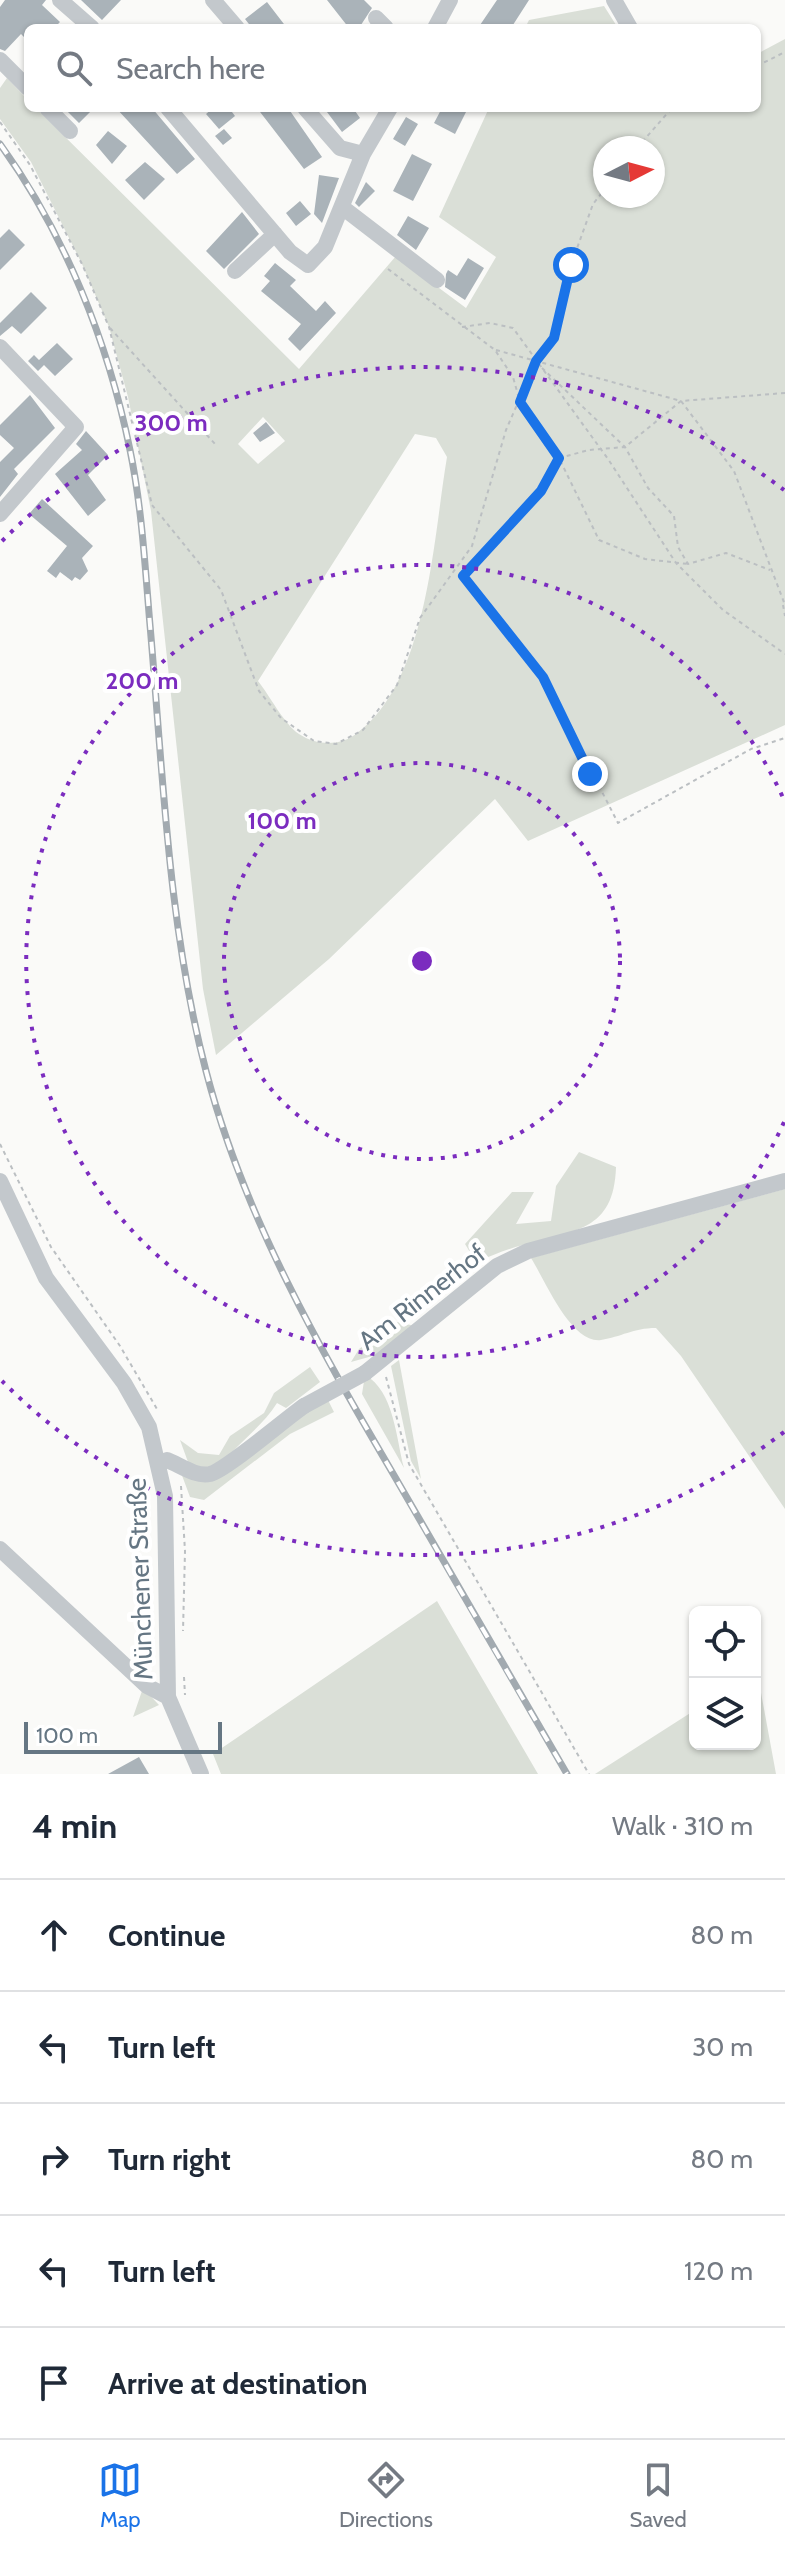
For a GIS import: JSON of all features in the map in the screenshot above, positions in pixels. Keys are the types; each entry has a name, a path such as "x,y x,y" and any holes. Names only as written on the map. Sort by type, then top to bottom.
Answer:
{"street":[{"path":"60,0 87,24"},
{"path":"213,0 234,24"},
{"path":"437,24 450,0"},
{"path":"614,0 628,24"},
{"path":"0,60 24,84"},
{"path":"51,112 70,131"},
{"path":"171,112 275,234 302,264 308,265 325,247 363,154 388,112"},
{"path":"308,112 340,148 363,154"},
{"path":"342,207 437,280"},
{"path":"235,271 275,234"},
{"path":"0,347 76,427 0,514"},
{"name":"Münchener Straße","path":"0,1181 46,1278 124,1383 149,1427 160,1463 177,1698 201,1774"},
{"name":"Am Rinnerhof","path":"160,1463 167,1460 196,1474 210,1474 229,1464 304,1406 365,1373 497,1266 528,1251 785,1181"},
{"path":"0,1549 147,1686 177,1698"}],"path":[{"path":"761,64 785,52"},
{"path":"648,136 668,112"},
{"path":"0,122 30,165 75,250 109,327 152,505 221,590 259,691 281,718 314,741 336,744 363,730 397,685 420,618 472,546 506,430 536,361 554,338 571,265 593,204"},
{"path":"388,269 495,350 681,401 785,393"},
{"path":"462,327 490,323 513,328 600,449 676,563 723,610 785,654"},
{"path":"109,327 215,444"},
{"path":"495,350 513,377 520,402 559,458 599,540 645,559 688,564 726,553 771,571"},
{"path":"536,361 625,447 648,488 674,516 678,547 688,564"},
{"path":"681,401 625,447 559,458 541,491 463,576 543,677 618,823 751,749 785,738"},
{"path":"681,401 734,471 784,604 785,616"},
{"path":"0,1144 51,1247 135,1370 156,1406 160,1421"},
{"path":"382,1360 409,1464 589,1774"},
{"path":"181,1483 185,1551 183,1642"},
{"path":"177,1698 183,1671"}],"shaded area":[{"path":"604,6 615,24 527,24 529,20"},
{"path":"785,39 785,725 528,841 495,799 329,959 216,1055 203,989 151,511 128,397 109,327 82,264 31,162 0,119 0,88 7,78 24,96 24,112 40,112 299,369 396,256 466,308 496,257 439,217 487,112 761,112 761,52","holes":["263,417 285,441 258,464 238,444","415,434 436,438 447,457 431,567 413,645 399,680 380,711 356,734 336,742 313,741 288,724 258,681"]},
{"path":"579,1152 616,1167 614,1188 599,1216 574,1231 511,1248 476,1262 465,1244 512,1192 534,1192 516,1224 551,1221 556,1186"},
{"path":"785,1189 785,1509 681,1356 656,1328 601,1340 590,1339 560,1310 531,1258"},
{"path":"397,1322 415,1326 376,1355 351,1362 359,1349"},
{"path":"399,1360 421,1479 411,1461 391,1366"},
{"path":"310,1367 320,1382 286,1408 277,1403 220,1466 199,1468 188,1462 180,1440 198,1453 219,1455 230,1436 264,1413 274,1393"},
{"path":"365,1375 375,1382 388,1404 404,1468 362,1394"},
{"path":"327,1398 334,1412 290,1434 204,1500 190,1497 180,1470 203,1480 214,1478 245,1460"},
{"path":"437,1601 538,1774 221,1774 213,1754"},
{"path":"143,1688 159,1705 133,1717"},
{"path":"761,1693 776,1774 595,1774 689,1714 689,1750 761,1750"}],"building":[{"path":"5,0 46,0 42,5 60,22 24,24 24,37 21,34 5,51 0,49 0,7"},
{"path":"81,0 121,0 102,20"},
{"path":"327,0 364,0 372,8 362,24 346,24"},
{"path":"497,0 529,0 514,24 481,24"},
{"path":"267,2 284,24 249,24 245,19"},
{"path":"68,112 90,112 79,123"},
{"path":"120,112 155,112 195,159 177,174"},
{"path":"232,112 235,116 219,129 206,114"},
{"path":"260,112 291,112 322,157 304,169"},
{"path":"327,112 356,112 360,118 342,132"},
{"path":"440,112 466,112 455,134 434,123"},
{"path":"406,117 418,124 405,146 393,139"},
{"path":"224,129 232,138 223,145 215,136"},
{"path":"108,131 127,146 112,164 96,145"},
{"path":"412,154 432,164 413,201 393,191"},
{"path":"145,162 165,179 144,200 125,180"},
{"path":"319,175 339,178 322,223 314,214"},
{"path":"366,182 375,191 359,207 355,203"},
{"path":"300,201 311,214 296,226 286,213"},
{"path":"242,212 259,234 224,269 206,251"},
{"path":"408,216 429,228 416,250 397,235"},
{"path":"9,229 25,245 0,270 0,238"},
{"path":"468,258 484,268 465,300 445,287 448,270 457,276"},
{"path":"275,263 296,280 290,286 316,311 325,301 336,313 300,351 288,339 301,324 261,291 270,281 264,276"},
{"path":"31,292 47,308 21,334 12,326 0,336 0,323"},
{"path":"57,343 73,359 55,376 44,365 38,371 28,361 34,355 39,360"},
{"path":"30,395 55,428 14,469 18,474 0,497 0,462 14,448 0,435 0,425"},
{"path":"266,422 275,433 260,442 253,433"},
{"path":"86,431 108,455 88,475 106,500 88,516 55,474 82,450 76,444"},
{"path":"42,499 93,546 82,558 88,571 80,580 75,577 72,581 60,572 56,578 47,571 67,546 29,514"},
{"path":"139,1757 149,1774 108,1774"}],"railway":[{"path":"0,144 45,215 64,252 96,329 121,410 143,538 175,905 193,1016 222,1125 262,1229 312,1330 567,1774"}],"route":[{"path":"571,265 554,338 536,361 520,402 559,458 541,491 463,576 543,677 590,774"}]}
